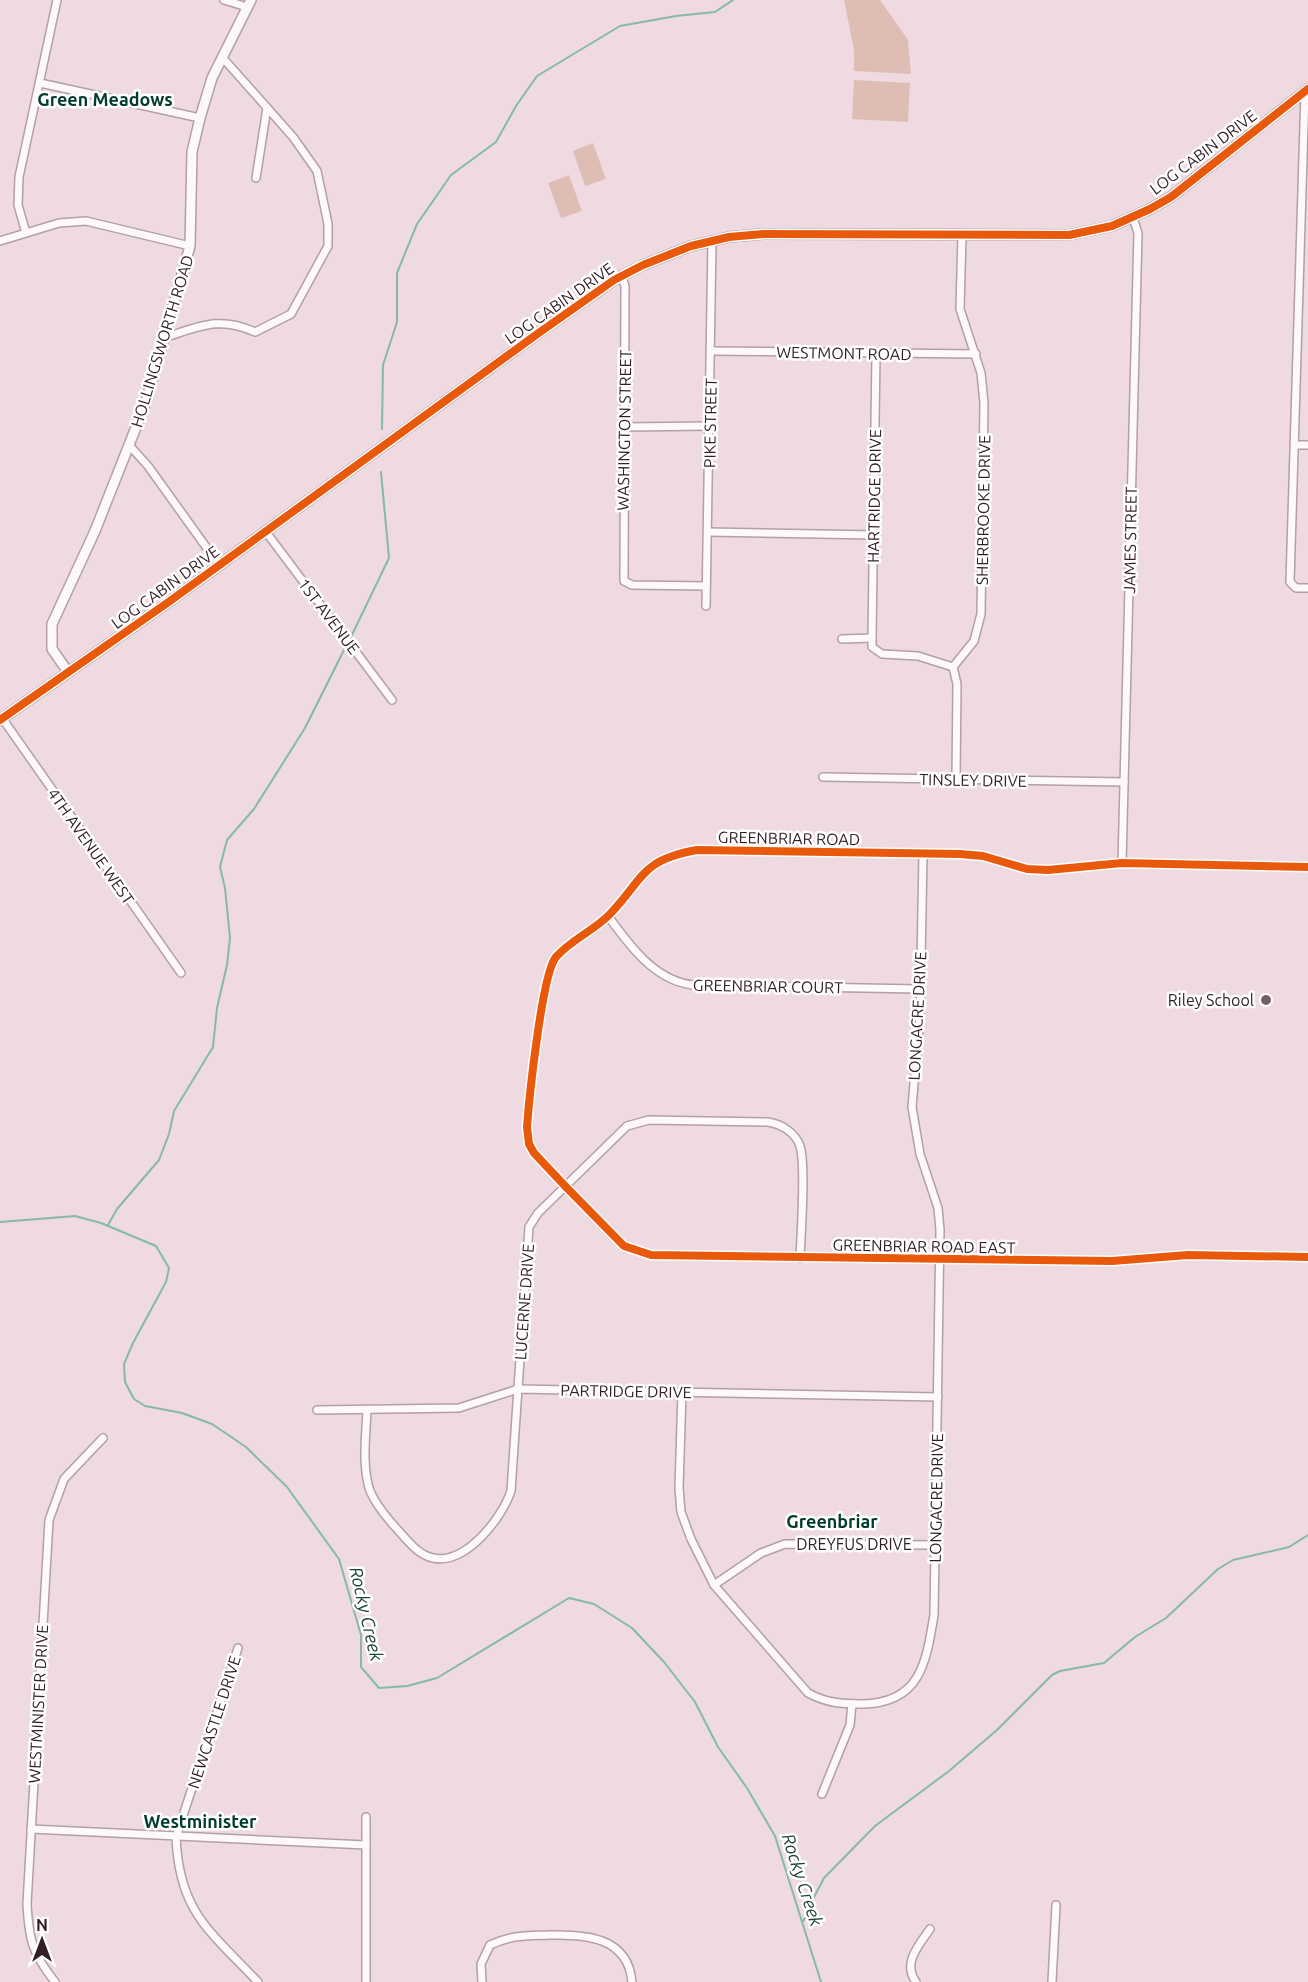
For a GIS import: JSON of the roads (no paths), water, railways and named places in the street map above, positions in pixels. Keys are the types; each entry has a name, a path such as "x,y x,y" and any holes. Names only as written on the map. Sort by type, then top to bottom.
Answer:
{"street":[{"path":"26,233 18,205 18,187 57,0"},
{"path":"224,0 249,3"},
{"name":"HOLLINGSWORTH ROAD","path":"68,672 52,649 52,624 91,541 130,446 166,337 190,246 192,152 200,118 212,78 249,3"},
{"path":"166,337 205,324 226,321 255,332 291,314 328,246 328,224 317,171 293,138 222,57"},
{"path":"40,82 200,118"},
{"path":"1307,90 1292,586 1308,588"},
{"name":"LOG CABIN DRIVE","path":"1,719 266,532 621,275 668,254 712,241 764,234 1070,235 1112,226 1133,218 1189,184 1307,90"},
{"path":"256,177 267,108"},
{"name":"JAMES STREET","path":"1122,863 1138,233 1133,218"},
{"path":"0,241 59,223 86,221 190,246"},
{"name":"SHERBROOKE DRIVE","path":"953,667 974,641 981,614 984,404 981,373 960,309 962,235"},
{"name":"PIKE STREET","path":"706,606 712,241"},
{"name":"WASHINGTON STREET","path":"621,275 625,286 623,577 627,584 706,586"},
{"name":"WESTMONT ROAD","path":"711,351 976,354"},
{"name":"HARTRIDGE DRIVE","path":"872,638 876,353"},
{"path":"625,427 710,426"},
{"path":"1295,445 1308,446"},
{"path":"130,446 148,466 219,565"},
{"name":"1ST AVENUE","path":"266,532 392,700"},
{"path":"708,532 874,535"},
{"path":"842,639 872,638 872,647 882,654 918,656 953,667 957,684 956,780"},
{"name":"4TH AVENUE WEST","path":"1,719 181,973"},
{"name":"TINSLEY DRIVE","path":"823,777 1124,782"},
{"name":"GREENBRIAR ROAD","path":"566,1187 534,1153 527,1137 545,988 554,959 608,916 639,877 671,855 697,850 983,856 1027,869 1048,870 1122,863 1308,867"},
{"name":"LONGACRE DRIVE","path":"682,1392 681,1512 714,1585 808,1693 825,1702 879,1704 893,1700 912,1687 918,1678 930,1641 934,1615 940,1260 940,1217 913,1123 920,989 923,854"},
{"name":"GREENBRIAR COURT","path":"608,916 639,954 674,982 693,985 920,989"},
{"name":"LUCERNE DRIVE","path":"367,1410 365,1469 375,1502 419,1551 432,1558 447,1559 461,1553 505,1509 511,1491 529,1227 538,1213 620,1132 635,1122 649,1120 775,1123 791,1133 801,1153 800,1258"},
{"name":"GREENBRIAR ROAD EAST","path":"566,1187 624,1246 637,1251 662,1255 1112,1261 1188,1255 1308,1257"},
{"name":"PARTRIDGE DRIVE","path":"317,1410 459,1408 518,1389 938,1397"},
{"name":"WESTMINISTER DRIVE","path":"54,1982 38,1961 28,1931 31,1829 49,1520 64,1479 103,1438"},
{"name":"DREYFUS DRIVE","path":"714,1585 761,1553 785,1544 934,1545"},
{"name":"NEWCASTLE DRIVE","path":"238,1648 176,1837 179,1874 190,1905 258,1982"},
{"path":"822,1794 850,1725 852,1704"},
{"path":"366,1817 366,1982"},
{"path":"31,1829 366,1845"},
{"path":"1052,1982 1056,1905"},
{"path":"916,1982 910,1970 910,1959 930,1929"},
{"path":"482,1982 481,1964 490,1945 507,1937 572,1934 600,1938 618,1949 631,1971 632,1982"}],"waterway":[{"path":"382,429 383,365 397,322 397,273 417,224 451,175 496,142 516,106 537,76 620,26 715,12 733,0"},
{"path":"350,639 389,558 381,472"},
{"path":"108,1225 117,1209 159,1160 169,1134 174,1111 213,1047 217,1008 227,965 230,938 225,888 220,867 227,840 254,809 305,728 347,644"},
{"name":"Rocky Creek","path":"0,1222 75,1216 101,1223 156,1246 169,1268 166,1282 124,1364 125,1382 134,1399 145,1406 182,1413 212,1424 246,1447 287,1487 339,1559 361,1635 361,1667 379,1688 407,1686 437,1678 569,1598 594,1604 632,1628 664,1662 695,1702 718,1747 747,1788 775,1836 821,1982"},
{"path":"802,1922 812,1910 813,1899 824,1878 875,1826 949,1771 997,1730 1052,1675 1060,1671 1104,1663 1135,1637 1166,1618 1218,1569 1233,1560 1289,1547 1308,1535"}],"place":[{"name":"Riley School","path":"1266,1000"}],"district":[{"name":"Green Meadows","path":"105,100"},
{"name":"Greenbriar","path":"832,1522"},
{"name":"Westminister","path":"200,1822"}]}
